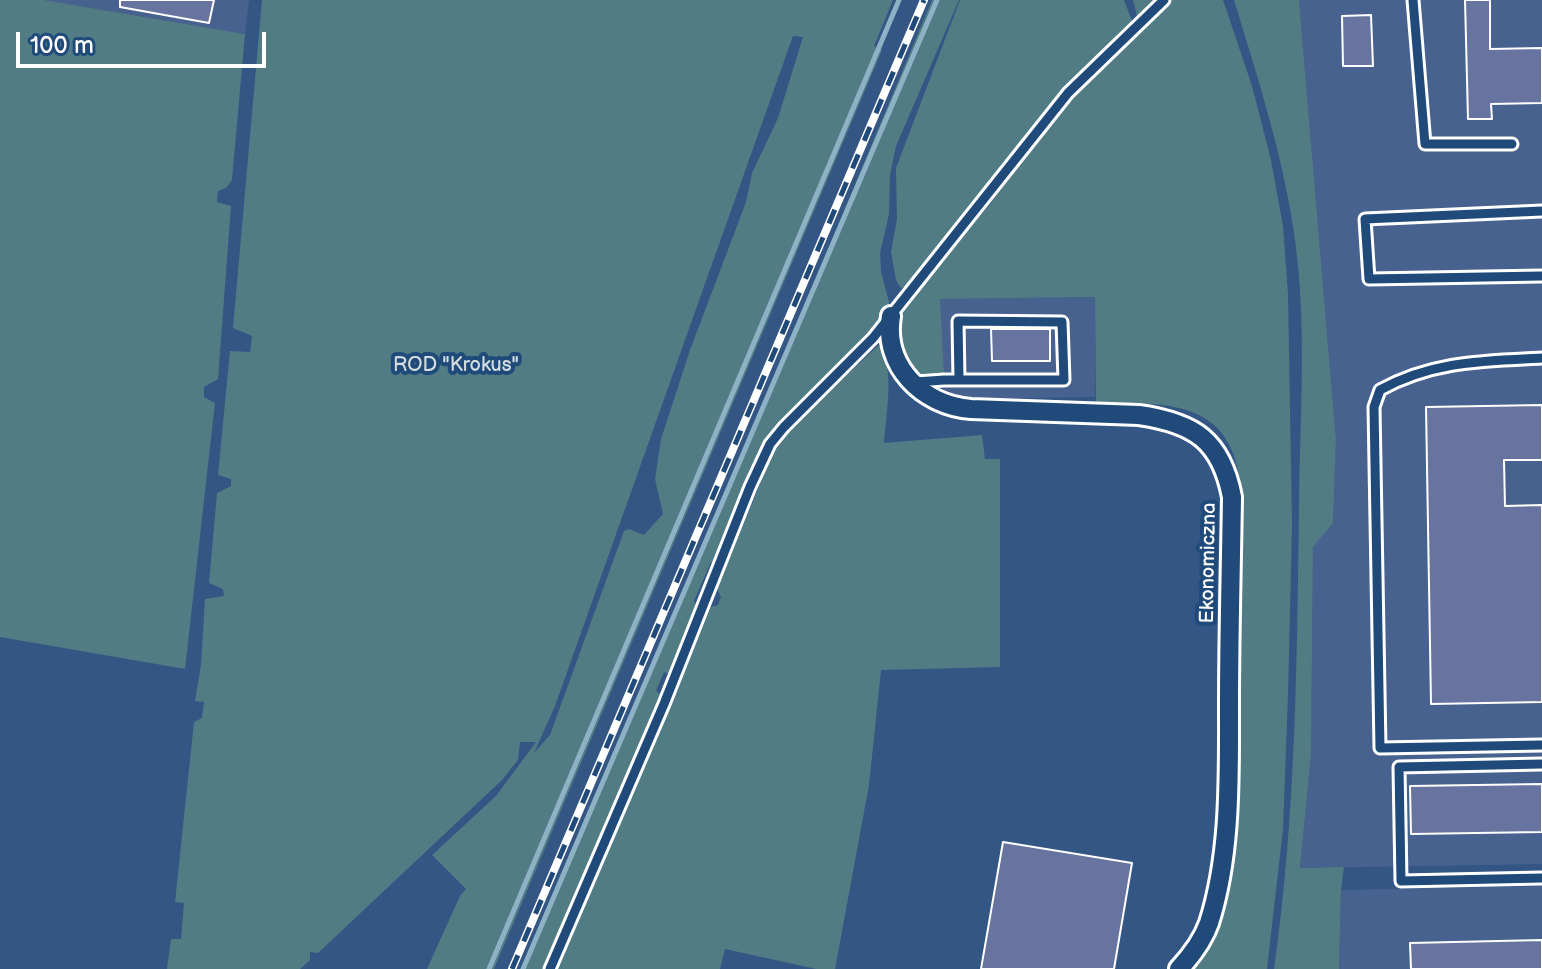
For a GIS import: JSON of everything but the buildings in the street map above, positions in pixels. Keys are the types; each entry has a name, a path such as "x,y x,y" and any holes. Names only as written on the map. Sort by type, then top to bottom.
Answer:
{"street":[{"name":"Ekonomiczna","path":"891,316 889,334 895,361 913,383 939,402 961,408 1160,418 1192,430 1220,456 1232,497 1229,769 1225,834 1208,926 1193,953 1179,969"}],"lane":[{"path":"550,969 664,704 770,444 873,338 1068,93 1164,0"},
{"path":"1413,0 1425,144 1512,144"},
{"path":"1542,211 1365,219 1369,279 1542,276"},
{"path":"913,383 1064,380 1062,322 958,321 959,380"},
{"path":"1542,358 1462,363 1406,375 1380,390 1374,407 1380,748 1542,745"},
{"path":"1542,764 1399,767 1401,881 1542,878"}],"shaded area":[{"path":"44,0 249,0 245,34"},
{"path":"1299,0 1542,0 1542,864 1300,868 1311,755 1313,546 1333,523 1336,440"},
{"path":"1095,297 1095,397 944,399 939,299"},
{"path":"1542,886 1542,969 1339,969 1341,890"}],"green space":[{"path":"0,0 44,0 245,34 232,180 226,188 218,191 217,202 231,206 218,379 204,387 204,397 215,403 185,669 0,637"},
{"name":"ROD \"Krokus\"","path":"262,0 893,0 874,46 882,50 494,969 427,969 466,889 432,855 496,796 536,742 520,742 518,760 502,780 318,953 310,952 310,960 300,969 167,969 171,939 181,939 184,903 175,902 194,722 202,718 204,702 195,701 201,665 205,599 224,596 223,589 209,583 217,493 231,486 231,479 218,475 230,351 250,352 252,336 233,328","holes":["793,36 803,37 778,118 752,173 746,202 690,350 661,439 655,479 663,514 644,535 629,529 624,531 550,735 534,753 555,706"]},
{"path":"932,0 959,0 896,146 890,175 889,214 880,253 881,272 890,306 853,353 772,431 763,445 719,553 710,564 694,601 697,608 671,675 664,672 656,691 662,695 646,740 545,969 522,969 720,508"},
{"path":"960,0 1124,0 1132,21 1137,16 1133,0 1158,0 1062,96 910,285 901,288 896,280 891,252 897,219 896,168"},
{"path":"1168,0 1223,0 1252,86 1271,160 1283,226 1288,294 1292,525 1283,829 1267,969 1192,969 1205,954 1216,931 1235,776 1240,485 1234,457 1224,436 1209,421 1169,406 1096,404 1095,297 940,299 944,375 913,377 905,369 894,319 991,203 1051,120"},
{"path":"1234,0 1299,0 1336,440 1333,523 1313,547 1311,755 1300,868 1344,867 1339,969 1274,969 1287,853 1294,737 1301,306 1295,240 1284,179"},
{"path":"880,344 885,355 888,379 884,443 982,435 985,459 1000,459 1000,667 881,670 869,785 835,969 816,969 725,949 720,969 558,969 711,607 718,605 721,597 717,589 775,448 789,429"}],"waterway":[{"path":"489,969 899,0"},
{"path":"523,969 937,0"}],"railway":[{"path":"512,969 924,0"}]}
